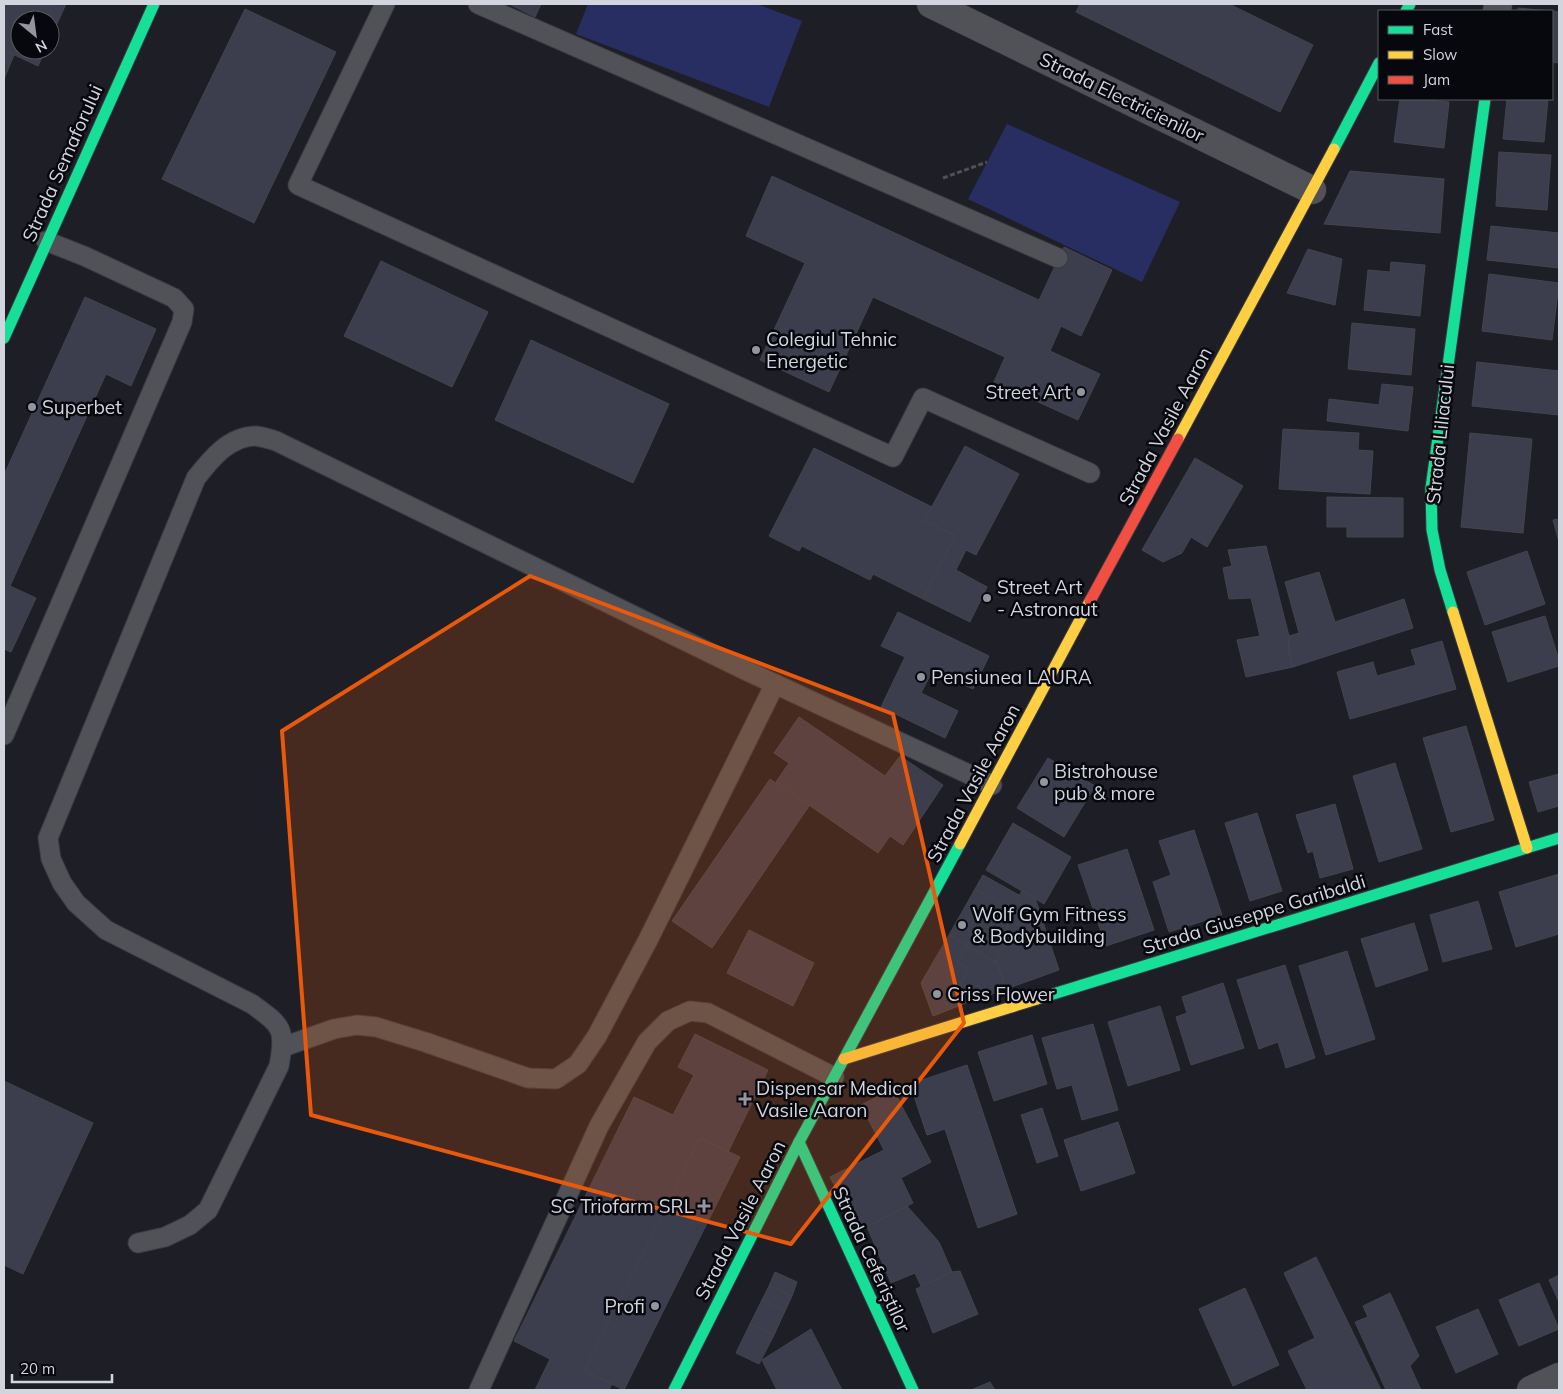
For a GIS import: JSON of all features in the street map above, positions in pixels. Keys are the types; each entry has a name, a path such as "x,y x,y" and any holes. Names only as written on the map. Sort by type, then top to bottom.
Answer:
{"street":[{"name":"Strada Semaforului","path":"4,338 154,4"},
{"name":"Strada Electricienilor","path":"932,4 1312,190"},
{"name":"Strada Vasile Aaron","path":"674,1390 799,1142 1312,190 1378,64"},
{"name":"Strada Liliacului","path":"1485,100 1431,488 1432,530 1440,570 1527,848"},
{"name":"Strada Giuseppe Garibaldi","path":"844,1059 1559,838"},
{"name":"Strada Ceferiștilor","path":"799,1142 913,1390"},
{"path":"1531,1390 1559,1377"}],"lane":[{"path":"385,4 298,185 893,457 923,398 1090,473"},
{"path":"478,4 1058,258"},
{"path":"4,735 11,696 182,322 184,309 174,298 84,256 46,241"},
{"path":"138,1243 165,1237 190,1225 208,1210 279,1066 283,1047 282,1034 273,1020 252,1004 106,930 76,903 62,883 51,859 48,838 196,478 214,456 234,441 256,436 276,440 775,684 992,785"},
{"path":"283,1047 334,1030 357,1025 376,1027 425,1042 528,1078 556,1079 578,1064 597,1036 648,940 775,684"},
{"path":"479,1390 599,1126 647,1042 668,1022 690,1011 708,1013 834,1077"}],"path":[{"path":"907,192 987,162"}],"highlighted area":[{"path":"530,576 893,714 964,1023 791,1244 311,1115 282,731"}],"shaded area":[{"path":"588,4 757,4 802,21 769,107 576,34"},
{"path":"1007,124 1180,202 1142,282 968,199"}],"building":[{"path":"4,4 66,4 60,17 60,10 10,10 10,53 4,50"},
{"path":"509,4 541,4 535,17"},
{"path":"1080,4 1229,4 1313,45 1280,112 1076,12"},
{"path":"1518,8 1539,10 1518,10"},
{"path":"245,9 336,52 254,223 162,179"},
{"path":"1553,11 1559,12 1559,63 1553,62"},
{"path":"4,50 10,53 10,60 12,60 4,79"},
{"path":"25,60 41,60 38,66"},
{"path":"1400,100 1449,102 1444,148 1394,142"},
{"path":"1507,100 1548,100 1544,142 1503,139"},
{"path":"1499,152 1551,155 1547,210 1496,206"},
{"path":"1350,171 1444,179 1440,233 1324,224"},
{"name":"Colegiul Tehnic Energetic","path":"772,176 1039,300 1064,247 1112,270 1081,336 1061,326 1050,351 1100,374 1078,420 994,382 1005,357 873,297 829,392 760,360 805,263 746,236"},
{"path":"1491,226 1559,233 1559,268 1487,260"},
{"path":"1308,249 1342,259 1335,305 1287,293"},
{"path":"381,261 488,312 452,387 344,336"},
{"path":"1391,262 1425,265 1420,316 1364,310 1368,270 1390,272"},
{"path":"1489,274 1559,283 1552,340 1482,331"},
{"path":"85,297 156,329 131,386 106,374 10,586 36,598 11,652 4,649 4,475"},
{"path":"1352,323 1415,329 1411,375 1348,369"},
{"path":"531,340 669,404 633,483 495,420"},
{"path":"1477,362 1559,371 1559,415 1472,406"},
{"path":"1382,384 1413,387 1408,431 1327,421 1329,399 1379,405"},
{"path":"1283,429 1359,433 1358,450 1373,451 1370,494 1279,489"},
{"path":"1470,433 1532,439 1523,533 1461,527"},
{"path":"965,446 1019,474 976,555 966,550 956,570 987,587 970,622 923,599 955,536 924,521"},
{"path":"814,448 932,507 924,521 955,536 923,599 873,574 870,580 802,546 799,551 769,536"},
{"path":"1195,458 1243,486 1207,547 1191,537 1182,553 1163,562 1142,550"},
{"path":"1327,497 1403,498 1403,537 1347,537 1347,527 1327,527"},
{"path":"1559,519 1559,542 1553,520"},
{"path":"1266,546 1289,636 1289,654 1293,667 1246,677 1237,640 1260,636 1251,598 1229,599 1223,568 1232,566 1228,550"},
{"path":"1527,551 1545,604 1485,625 1467,572"},
{"path":"1319,572 1335,622 1404,599 1413,628 1293,667 1289,654 1289,636 1299,633 1285,582"},
{"path":"898,612 989,656 973,689 933,670 921,693 958,711 945,738 881,707 905,657 881,646"},
{"path":"1545,616 1559,660 1559,666 1508,682 1492,632"},
{"path":"1442,641 1456,689 1350,719 1337,672 1373,662 1377,676 1416,665 1411,650"},
{"path":"799,717 885,776 900,756 943,785 903,845 890,836 878,853 776,782 789,763 774,753"},
{"path":"1466,726 1494,820 1451,832 1423,738"},
{"path":"1048,758 1095,786 1064,837 1017,808"},
{"path":"1395,763 1422,849 1379,862 1353,776"},
{"path":"1559,774 1559,806 1538,812 1529,782"},
{"path":"770,779 809,806 712,948 672,921"},
{"path":"1335,804 1353,869 1320,878 1313,851 1308,853 1296,815"},
{"path":"1257,813 1282,891 1250,901 1225,823"},
{"path":"1013,823 1071,857 1044,904 986,870"},
{"path":"1194,830 1222,915 1169,932 1153,882 1171,875 1159,841"},
{"path":"1127,849 1154,930 1106,946 1078,865"},
{"path":"1559,874 1559,934 1516,947 1499,892"},
{"path":"983,875 1019,895 1011,909 975,889"},
{"path":"975,889 1022,916 995,962 949,935"},
{"path":"1022,891 1035,898 1059,970 1006,989 996,960 1022,916 1011,909"},
{"path":"1478,901 1492,949 1443,962 1430,915"},
{"path":"1414,923 1428,970 1376,987 1361,939"},
{"path":"749,930 814,963 793,1006 727,973"},
{"path":"949,935 967,946 958,962 969,968 960,985 966,1003 933,1016 921,983"},
{"path":"967,946 995,962 996,960 1006,989 966,1003 960,985 969,968 958,962"},
{"path":"1347,951 1375,1039 1326,1055 1299,966"},
{"path":"1285,965 1315,1058 1286,1068 1278,1042 1259,1049 1237,980"},
{"path":"1223,983 1244,1048 1191,1065 1176,1017 1187,1013 1182,997"},
{"path":"1160,1006 1180,1070 1128,1086 1108,1022"},
{"path":"1093,1024 1118,1110 1082,1120 1072,1085 1057,1089 1042,1038"},
{"path":"695,1034 768,1070 728,1152 700,1138 584,1371 612,1384 609,1390 535,1390 550,1359 514,1341 634,1097 673,1115 694,1075 678,1067"},
{"path":"1032,1035 1047,1084 994,1101 978,1052"},
{"path":"967,1065 1017,1214 978,1228 945,1129 927,1135 910,1084"},
{"path":"4,1081 93,1123 23,1274 4,1265"},
{"path":"893,1089 931,1162 901,1178 913,1203 858,1231 830,1177 884,1150 861,1105"},
{"path":"1042,1108 1058,1156 1037,1163 1021,1115"},
{"path":"1118,1122 1135,1173 1081,1191 1064,1140"},
{"path":"700,1138 740,1157 624,1390 584,1371"},
{"path":"907,1206 939,1242 952,1272 921,1286 915,1273 891,1283 867,1227"},
{"path":"1316,1257 1381,1390 1307,1390 1288,1351 1315,1338 1284,1273"},
{"path":"960,1271 978,1314 933,1333 916,1289 952,1272"},
{"path":"775,1272 797,1282 792,1296 769,1286"},
{"path":"1559,1275 1559,1302 1549,1280"},
{"path":"1539,1283 1559,1329 1519,1346 1499,1300"},
{"path":"769,1286 792,1296 785,1311 762,1300"},
{"path":"1245,1288 1279,1365 1233,1386 1199,1309"},
{"path":"1390,1293 1419,1356 1410,1366 1421,1390 1386,1390 1355,1322 1368,1317 1363,1306"},
{"path":"762,1300 785,1311 774,1335 750,1324"},
{"path":"1478,1309 1498,1354 1456,1373 1436,1327"},
{"path":"750,1324 774,1335 759,1364 736,1353"},
{"path":"811,1329 842,1390 777,1390 762,1360"},
{"path":"990,1382 995,1390 971,1390"}],"traffic: fast":[{"path":"4,338 154,4"},
{"path":"1407,10 1410,4"},
{"path":"1334,149 1378,65"},
{"path":"1453,612 1440,570 1432,530 1431,488 1485,100"},
{"path":"1037,999 1559,838"},
{"path":"674,1390 799,1142 960,844"},
{"path":"799,1142 913,1390"}],"traffic: slow":[{"path":"1178,439 1334,149"},
{"path":"960,844 1090,601"},
{"path":"1453,612 1527,848"},
{"path":"844,1059 1037,999"}],"traffic: jam":[{"path":"1090,601 1178,439"}],"place":[{"name":"Colegiul Tehnic Energetic","path":"756,350"},
{"name":"Street Art","path":"1081,392"},
{"name":"Superbet","path":"32,407"},
{"name":"Street Art - Astronaut","path":"987,598"},
{"name":"Pensiunea LAURA","path":"921,677"},
{"name":"Bistrohouse pub & more","path":"1044,782"},
{"name":"Wolf Gym Fitness & Bodybuilding","path":"962,925"},
{"name":"Criss Flower","path":"937,994"},
{"name":"Dispensar Medical Vasile Aaron","path":"745,1099"},
{"name":"SC Triofarm SRL","path":"704,1206"},
{"name":"Profi","path":"655,1306"}]}
